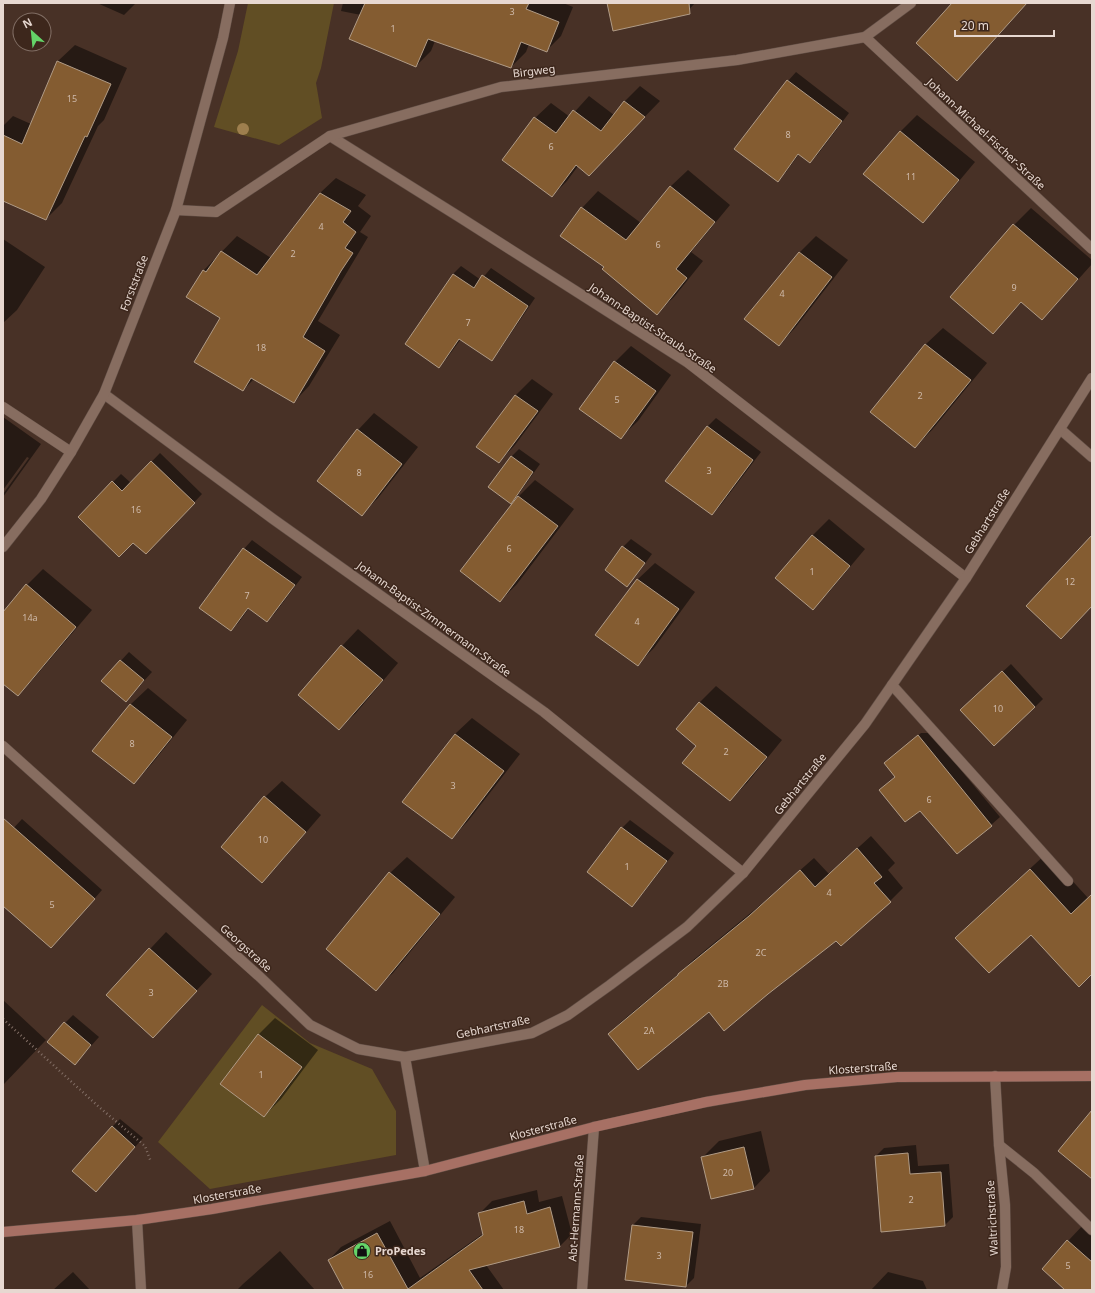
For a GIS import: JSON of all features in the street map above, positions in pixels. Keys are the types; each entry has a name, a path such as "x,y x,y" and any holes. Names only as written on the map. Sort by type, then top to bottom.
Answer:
{"main road":[{"name":"Klosterstraße","path":"3,1232 137,1220 212,1209 425,1171 594,1127 706,1102 805,1085 897,1077 1092,1076"}],"street":[{"name":"Forststraße","path":"3,547 41,499 71,452 104,394 176,210 223,38 230,3"},
{"name":"Birgweg","path":"176,210 216,212 330,136 501,87 737,60 864,37 911,3"},
{"name":"Johann-Michael-Fischer-Straße","path":"864,37 1092,249"},
{"name":"Johann-Baptist-Straub-Straße","path":"330,136 687,362 966,578"},
{"name":"Gebhartstraße","path":"404,1057 532,1033 568,1015 686,927 743,873 864,724 892,685 966,578 1092,378"},
{"name":"Johann-Baptist-Zimmermann-Straße","path":"104,394 273,518 544,712 743,873"},
{"path":"3,407 71,452"},
{"path":"1060,428 1092,457"},
{"path":"892,685 1068,881"},
{"name":"Georgstraße","path":"3,746 260,977 310,1025 358,1049 404,1057"},
{"path":"404,1057 425,1171"},
{"name":"Waltrichstraße","path":"995,1076 1004,1205 1006,1267 1002,1290"},
{"name":"Abt-Hermann-Straße","path":"582,1290 594,1127"},
{"path":"999,1145 1034,1173 1092,1230"},
{"path":"137,1220 141,1290"}],"path":[{"path":"3,1019 98,1107 145,1146 152,1162"}],"shaded area":[{"path":"248,3 334,3 321,68 316,83 322,118 279,145 214,127 238,51"},
{"path":"262,1005 310,1043 372,1069 396,1111 396,1155 210,1189 158,1142"}],"building":[{"path":"365,3 529,3 526,9 559,22 547,52 521,42 511,68 428,39 416,67 349,39"},
{"path":"607,3 689,3 690,14 613,31"},
{"path":"952,3 1027,3 957,81 916,43"},
{"path":"57,61 111,84 87,137 85,136 46,220 3,201 3,135 22,144"},
{"path":"787,80 842,121 810,163 798,154 778,182 734,149"},
{"path":"624,101 645,117 589,176 576,165 552,197 502,160 534,117 556,133 573,110 601,131"},
{"path":"900,131 959,180 923,223 863,174"},
{"path":"670,186 715,222 676,269 687,278 657,315 602,269 604,267 560,236 581,207 626,240"},
{"path":"320,193 351,211 343,222 356,232 345,248 353,253 303,337 325,351 294,403 251,378 243,391 194,362 220,318 186,297 203,270 206,272 221,251 257,275"},
{"path":"1013,224 1078,279 1042,320 1021,302 993,334 950,297"},
{"path":"799,252 832,277 779,346 744,319"},
{"path":"453,274 474,288 482,275 528,306 492,361 459,339 439,368 405,344"},
{"path":"925,344 971,380 915,448 870,412"},
{"path":"614,361 656,391 621,439 579,409"},
{"path":"515,395 538,411 499,463 476,447"},
{"path":"707,426 753,460 712,515 665,481"},
{"path":"357,429 402,464 362,516 317,481"},
{"path":"511,456 533,472 511,504 488,487"},
{"path":"151,461 195,503 146,554 133,543 119,557 78,517 112,481 122,491"},
{"path":"518,496 558,526 500,602 460,571"},
{"path":"812,535 850,566 813,610 775,578"},
{"path":"1092,535 1092,606 1061,639 1026,606"},
{"path":"622,546 645,563 627,587 605,570"},
{"path":"243,548 295,585 267,622 248,608 231,631 199,608"},
{"path":"637,579 679,609 638,666 595,635"},
{"path":"26,584 76,627 18,696 3,684 3,612"},
{"path":"341,645 383,680 339,730 298,695"},
{"path":"120,660 144,680 126,702 101,681"},
{"path":"1002,671 1035,707 994,746 960,710"},
{"path":"699,702 767,757 730,801 682,763 696,746 676,729"},
{"path":"130,704 172,737 134,784 92,751"},
{"path":"455,734 504,771 452,839 402,802"},
{"path":"918,735 992,826 957,854 920,811 905,822 879,790 895,777 884,763"},
{"path":"264,796 306,832 262,883 221,847"},
{"path":"3,818 95,899 51,948 3,906"},
{"path":"621,827 667,861 632,907 587,872"},
{"path":"857,848 882,877 874,883 891,902 841,946 836,941 768,994 724,1031 709,1012 638,1070 608,1034 749,916 800,870 815,887"},
{"path":"1030,869 1071,914 1092,894 1092,974 1079,987 1031,935 989,973 955,938"},
{"path":"389,872 440,914 376,991 326,949"},
{"path":"149,948 197,991 153,1038 106,995"},
{"path":"64,1022 91,1045 75,1065 47,1042"},
{"path":"258,1034 302,1067 264,1117 220,1084"},
{"path":"1092,1110 1092,1179 1058,1151"},
{"path":"112,1126 135,1147 96,1192 72,1171"},
{"path":"744,1147 754,1189 711,1199 701,1157"},
{"path":"908,1153 910,1174 941,1172 945,1226 881,1232 875,1156"},
{"path":"524,1201 527,1214 550,1207 560,1247 469,1270 483,1290 344,1290 328,1260 377,1233 408,1289 483,1235 478,1213"},
{"path":"632,1225 693,1232 686,1287 625,1280"},
{"path":"1067,1240 1092,1262 1092,1290 1065,1290 1042,1269"}],"place":[{"name":"ProPedes","path":"362,1251"}]}
